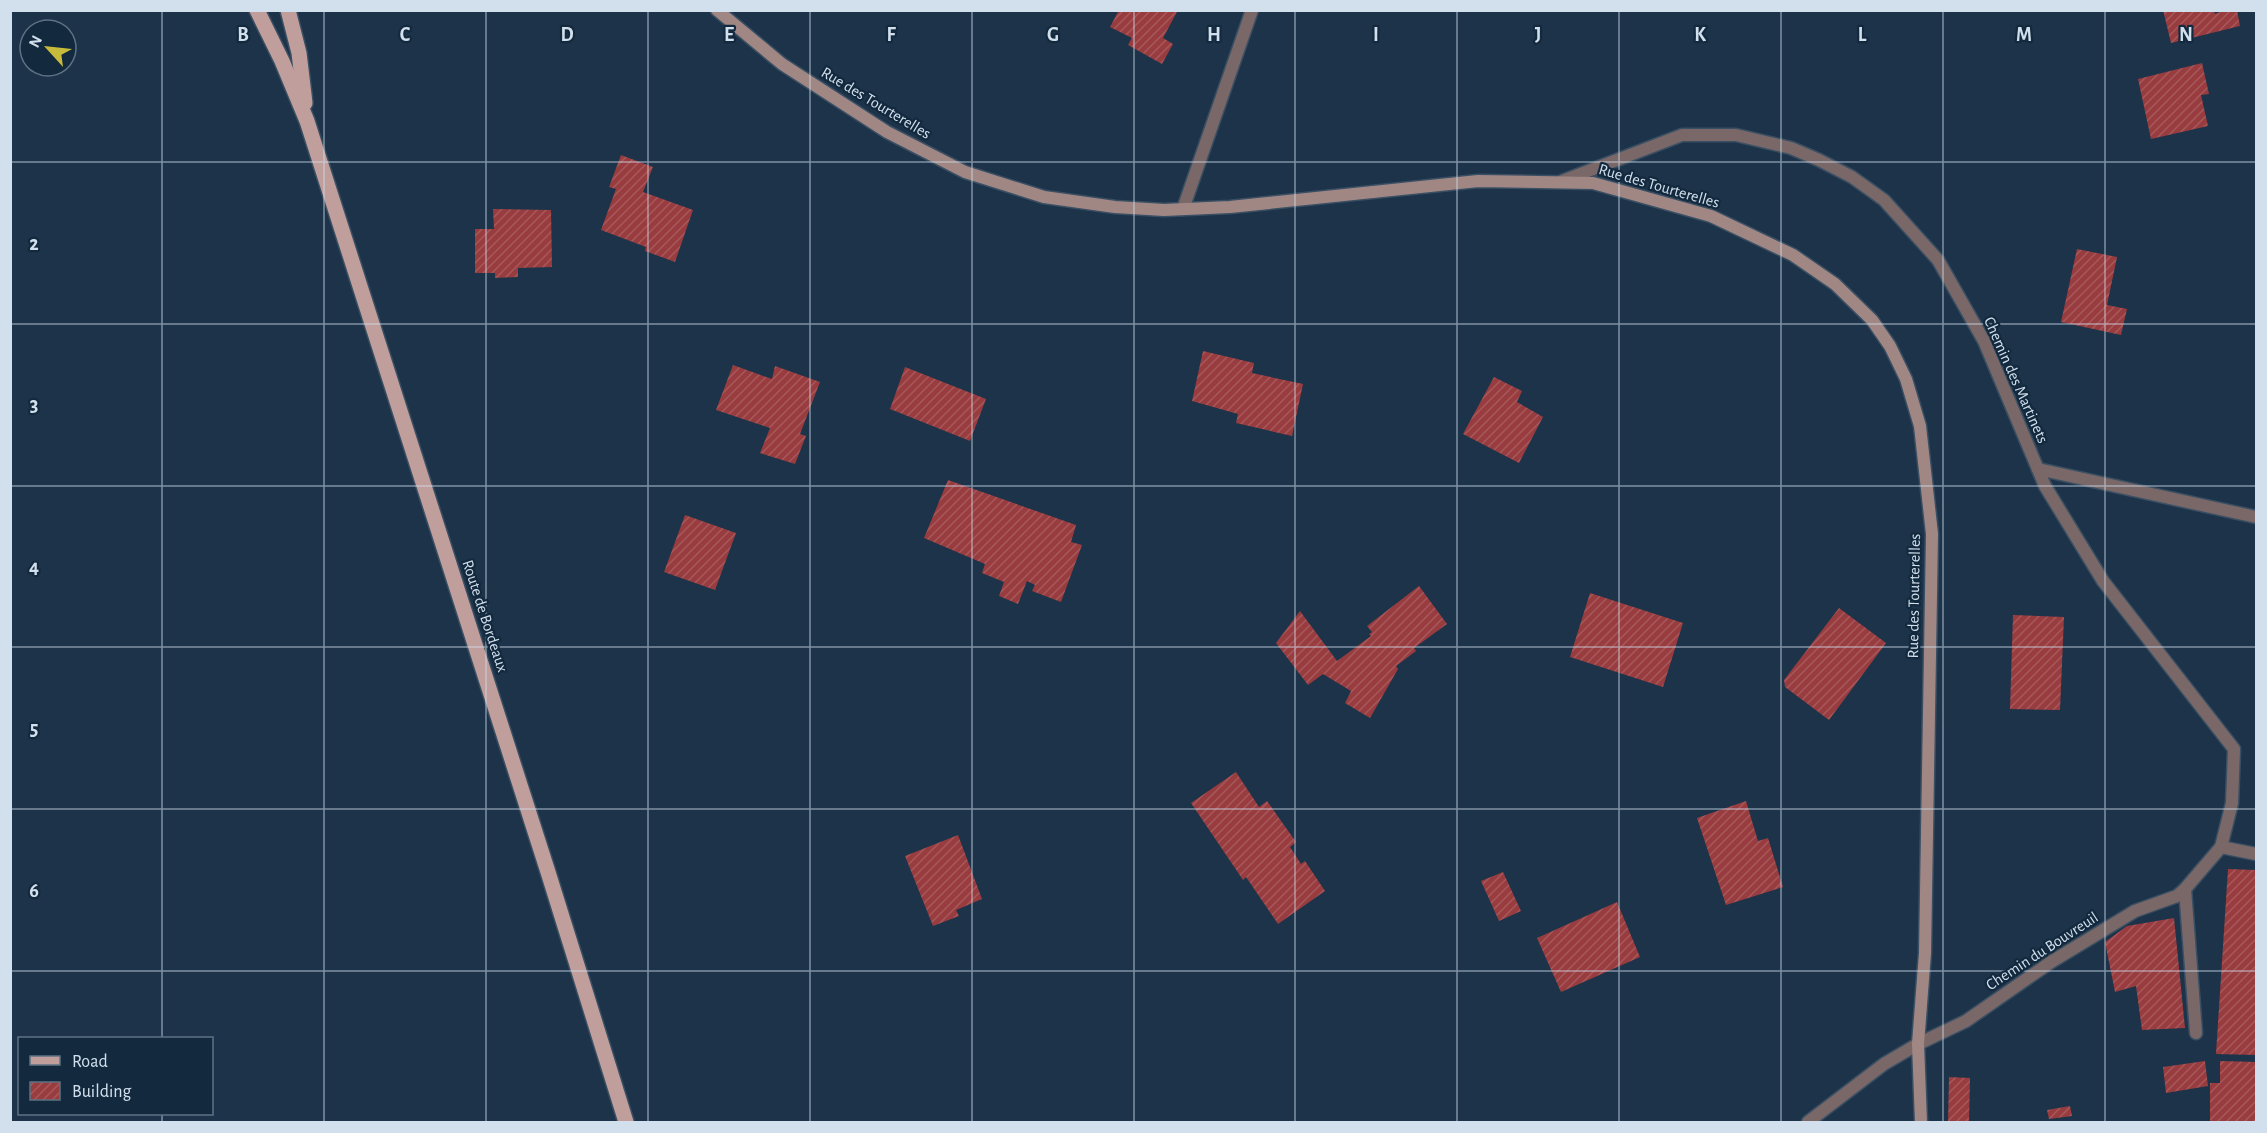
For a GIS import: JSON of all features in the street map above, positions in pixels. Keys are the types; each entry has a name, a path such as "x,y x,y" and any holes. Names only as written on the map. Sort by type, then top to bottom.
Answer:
{"main road":[{"name":"Route de Bordeaux","path":"257,10 307,121 545,861 626,1122"},
{"name":"Route de Bordeaux","path":"288,10 299,54 307,121"},
{"name":"Rue des Tourterelles","path":"717,10 782,64 886,132 965,172 1044,197 1115,207 1164,210 1230,207 1478,181 1593,183 1711,216 1793,255 1835,284 1872,320 1890,346 1906,379 1920,426 1932,534 1925,953 1918,1044 1921,1122"}],"street":[{"path":"1183,209 1252,10"},
{"name":"Chemin des Martinets","path":"1562,181 1682,135 1736,135 1791,148 1852,177 1884,200 1938,260 1984,341 2045,486 2103,580 2234,748 2232,803 2221,846"},
{"path":"2038,469 2256,517"},
{"path":"2221,846 2256,854"},
{"name":"Chemin du Bouvreuil","path":"1808,1122 1884,1064 1918,1044 1966,1021 2051,962 2135,911 2176,896 2185,889 2221,846"},
{"path":"2185,889 2196,1033"}],"building":[{"path":"1119,10 1178,10 1163,38 1173,44 1162,64 1128,45 1132,38 1110,27"},
{"path":"2163,10 2214,10 2215,14 2225,10 2237,10 2240,26 2171,43"},
{"path":"2202,63 2209,94 2201,95 2208,126 2151,139 2138,79"},
{"path":"621,155 653,167 643,192 693,210 675,262 645,251 646,247 601,230 616,189 609,187"},
{"path":"493,209 551,210 552,267 518,268 518,277 495,278 495,273 475,273 475,229 494,229"},
{"path":"2077,249 2117,257 2107,305 2127,309 2121,335 2061,322"},
{"path":"1203,351 1254,363 1252,373 1303,384 1292,436 1236,423 1238,414 1192,401"},
{"path":"733,365 772,379 775,366 820,382 800,434 806,436 795,464 760,453 770,428 716,410"},
{"path":"905,367 986,399 970,441 890,409"},
{"path":"1494,377 1522,391 1517,402 1543,417 1519,463 1463,434"},
{"path":"948,480 1076,525 1071,542 1082,545 1061,602 1032,591 1035,585 1027,581 1018,604 999,596 1004,582 982,573 985,564 924,538"},
{"path":"685,515 736,533 715,590 664,572"},
{"path":"1419,586 1447,624 1414,648 1416,651 1396,666 1398,669 1370,718 1345,703 1351,691 1323,674 1308,685 1276,643 1300,611 1337,661 1371,636 1369,634 1372,632 1367,626"},
{"path":"1590,593 1683,623 1663,687 1570,657"},
{"path":"1839,608 1886,643 1829,720 1785,687 1784,680"},
{"path":"2013,615 2064,617 2060,710 2010,709"},
{"path":"1236,772 1259,807 1267,801 1296,842 1290,847 1301,864 1305,861 1325,891 1278,924 1246,877 1243,880 1191,803"},
{"path":"1746,801 1758,841 1768,838 1783,887 1726,905 1697,818"},
{"path":"958,835 982,899 956,910 959,916 933,926 905,856"},
{"path":"2228,869 2256,870 2256,1055 2216,1054"},
{"path":"1503,872 1521,911 1499,921 1481,881"},
{"path":"1617,902 1640,957 1561,992 1537,938"},
{"path":"2174,918 2185,1028 2142,1030 2136,986 2115,992 2105,942 2127,926"},
{"path":"2205,1061 2208,1086 2166,1093 2163,1067"},
{"path":"2220,1061 2256,1062 2256,1122 2210,1122 2210,1083 2220,1083"},
{"path":"1949,1077 1970,1078 1969,1122 1948,1122"},
{"path":"2070,1106 2072,1116 2049,1119 2047,1110"}]}
